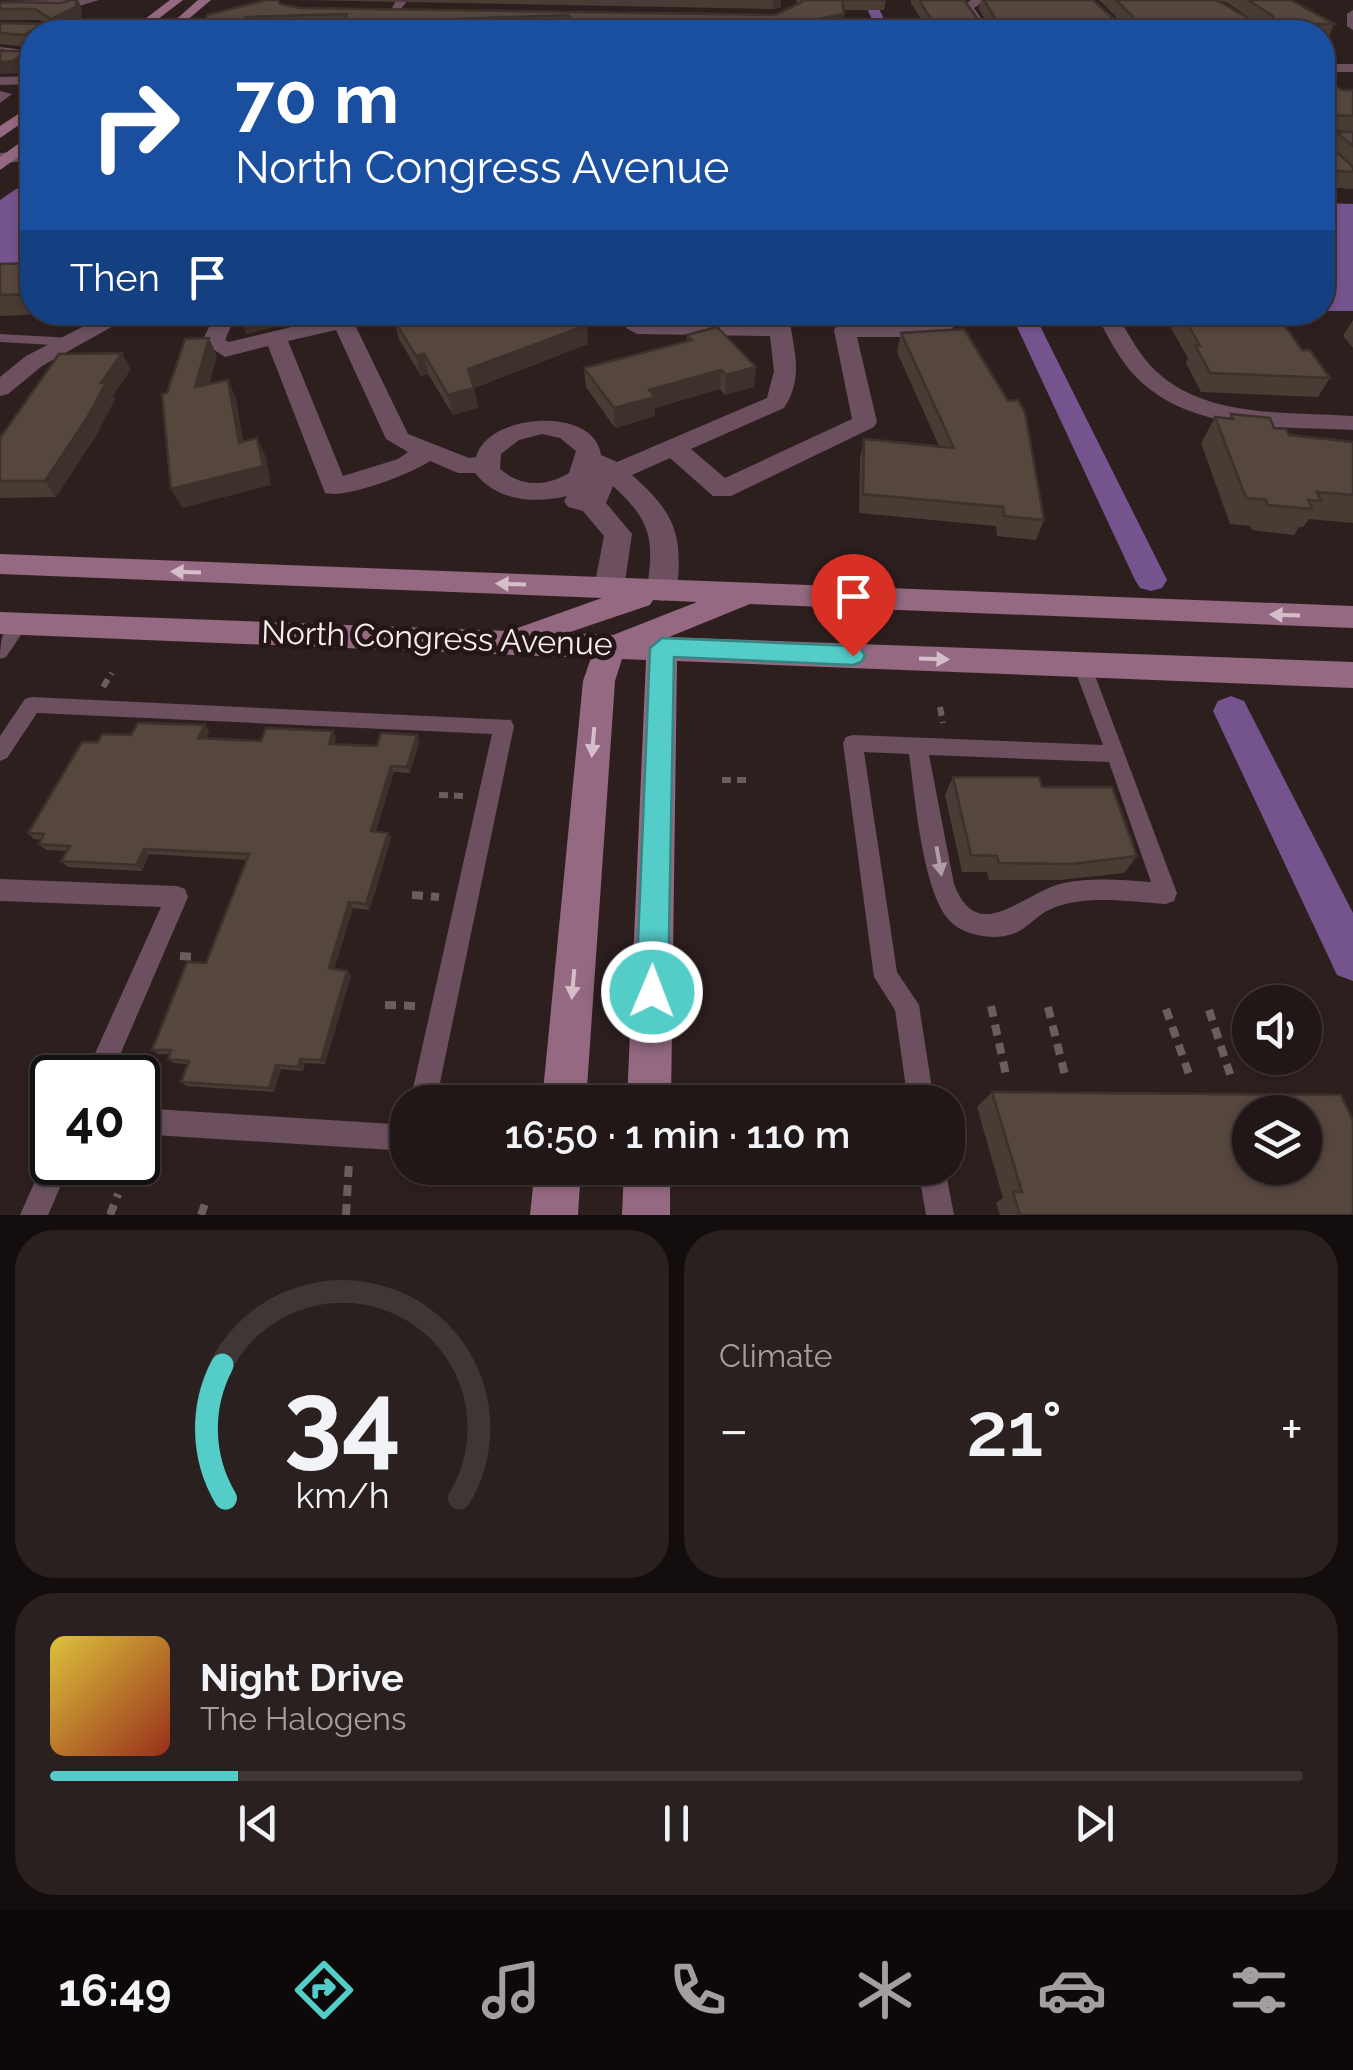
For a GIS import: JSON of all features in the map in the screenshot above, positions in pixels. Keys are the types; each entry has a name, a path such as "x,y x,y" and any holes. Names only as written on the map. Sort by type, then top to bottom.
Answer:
{"main road":[{"path":"150,20 177,0"},
{"path":"180,20 205,0"},
{"name":"North Congress Avenue","path":"0,564 1353,617"},
{"path":"505,641 662,590"},
{"path":"565,1085 599,681 610,646 755,593"},
{"name":"North Congress Avenue","path":"10,623 1353,675"},
{"path":"649,1085 662,648"},
{"path":"554,1215 557,1185"},
{"path":"646,1215 647,1185"}],"street":[{"path":"976,20 967,7 980,0"},
{"path":"0,5 88,2"},
{"path":"375,10 398,5 413,11"},
{"path":"1353,14 1353,26"},
{"path":"0,389 34,361 103,325"},
{"path":"220,325 212,342 225,350 330,325"},
{"path":"344,325 398,439 416,459 458,481 540,493 592,506 618,534 609,588"},
{"path":"638,328 698,325"},
{"path":"592,506 597,485 620,479 776,403 783,394 785,381 778,325"},
{"path":"676,449 722,490 865,422 844,325"},
{"path":"887,325 943,330 941,325"},
{"path":"1113,325 1144,374 1184,402 1228,412 1353,423"},
{"path":"276,338 334,487 416,459 467,467 486,462"},
{"path":"506,489 487,472 486,462 498,442 526,429 558,428 572,433 662,522 666,532 662,590"},
{"path":"540,493 580,478 590,460 588,448"}],"lane":[{"path":"0,338 71,342"},
{"path":"0,652 10,623"},
{"path":"918,746 944,891 957,913 983,926 1010,924 1026,907 1055,893 1166,893 1082,665"},
{"path":"0,752 32,705 504,726 428,1085"},
{"path":"919,1085 907,1004 886,976 852,743 1116,754"},
{"path":"0,890 177,897 107,1055"},
{"path":"160,1122 390,1137"},
{"path":"34,1215 48,1185"},
{"path":"935,1185 940,1215"}],"path":[{"path":"940,707 944,728"},
{"path":"722,780 748,780"},
{"path":"412,895 444,897"},
{"path":"991,1006 1006,1076"},
{"path":"1048,1007 1064,1075"},
{"path":"1166,1010 1190,1078"},
{"path":"1209,1010 1231,1077"},
{"path":"110,1215 118,1194"},
{"path":"201,1215 206,1201"}],"shaded area":[{"path":"20,188 20,272 0,273 0,200"},
{"path":"1335,203 1353,204 1353,311 1335,311"}],"building":[{"path":"77,0 76,7 51,19 35,9 0,9 0,2"},
{"path":"266,0 300,8 775,15 801,0 842,0 844,14 814,20 572,20 568,15 345,20 347,14 206,20 207,15"},
{"path":"919,0 964,0 978,20 932,20"},
{"path":"984,0 1093,0 1115,20 996,20"},
{"path":"1116,0 1213,0 1252,20 1134,20"},
{"path":"1248,0 1291,0 1327,20 1274,20"},
{"path":"0,23 20,23 20,35 0,33"},
{"path":"0,51 20,51 20,56 13,61 0,62"},
{"path":"1335,85 1353,90 1353,116 1335,115"},
{"path":"1336,132 1353,132 1353,146"},
{"path":"1335,150 1353,167 1353,172 1335,171"},
{"path":"20,263 20,294 0,295 0,264"},
{"path":"397,325 587,325 468,369 474,388 448,395 424,354 416,356"},
{"path":"1188,325 1284,325 1302,350 1310,350 1330,378 1210,373 1195,345 1200,346"},
{"path":"717,327 756,367 726,375 721,370 649,390 655,397 614,408 584,368 692,340 687,335"},
{"path":"964,329 1008,401 1018,400 1025,412 1044,520 1004,516 1003,507 863,494 864,439 954,448 901,333"},
{"path":"209,338 195,387 228,380 239,443 257,438 263,466 171,489 162,394 167,393 185,339"},
{"path":"122,353 101,383 106,383 87,418 45,481 0,481 0,438 59,354"},
{"path":"1231,414 1270,418 1274,428 1286,429 1289,435 1353,442 1353,495 1317,492 1321,501 1308,500 1312,509 1268,505 1266,500 1246,498 1215,417 1233,419"},
{"path":"138,723 205,725 198,738 261,741 266,728 333,731 329,744 377,746 381,733 417,735 407,767 391,766 371,831 388,833 366,904 349,902 329,968 347,971 321,1060 300,1059 298,1067 276,1065 269,1088 181,1082 189,1061 168,1059 171,1050 152,1050 187,962 206,963 249,854 144,849 136,865 61,861 70,846 39,844 44,834 28,833 82,742 98,742 102,734 131,735"},
{"path":"953,777 1039,777 1042,787 1112,787 1137,856 1072,864 999,863 997,856 971,855"},
{"path":"992,1092 1341,1095 1353,1121 1353,1215 1020,1215 1013,1192 1022,1192"}],"waterway":[{"path":"869,0 878,20"},
{"path":"1027,325 1151,580"},
{"path":"1231,711 1353,959"}],"route":[{"path":"652,992 662,648 853,656"}]}
